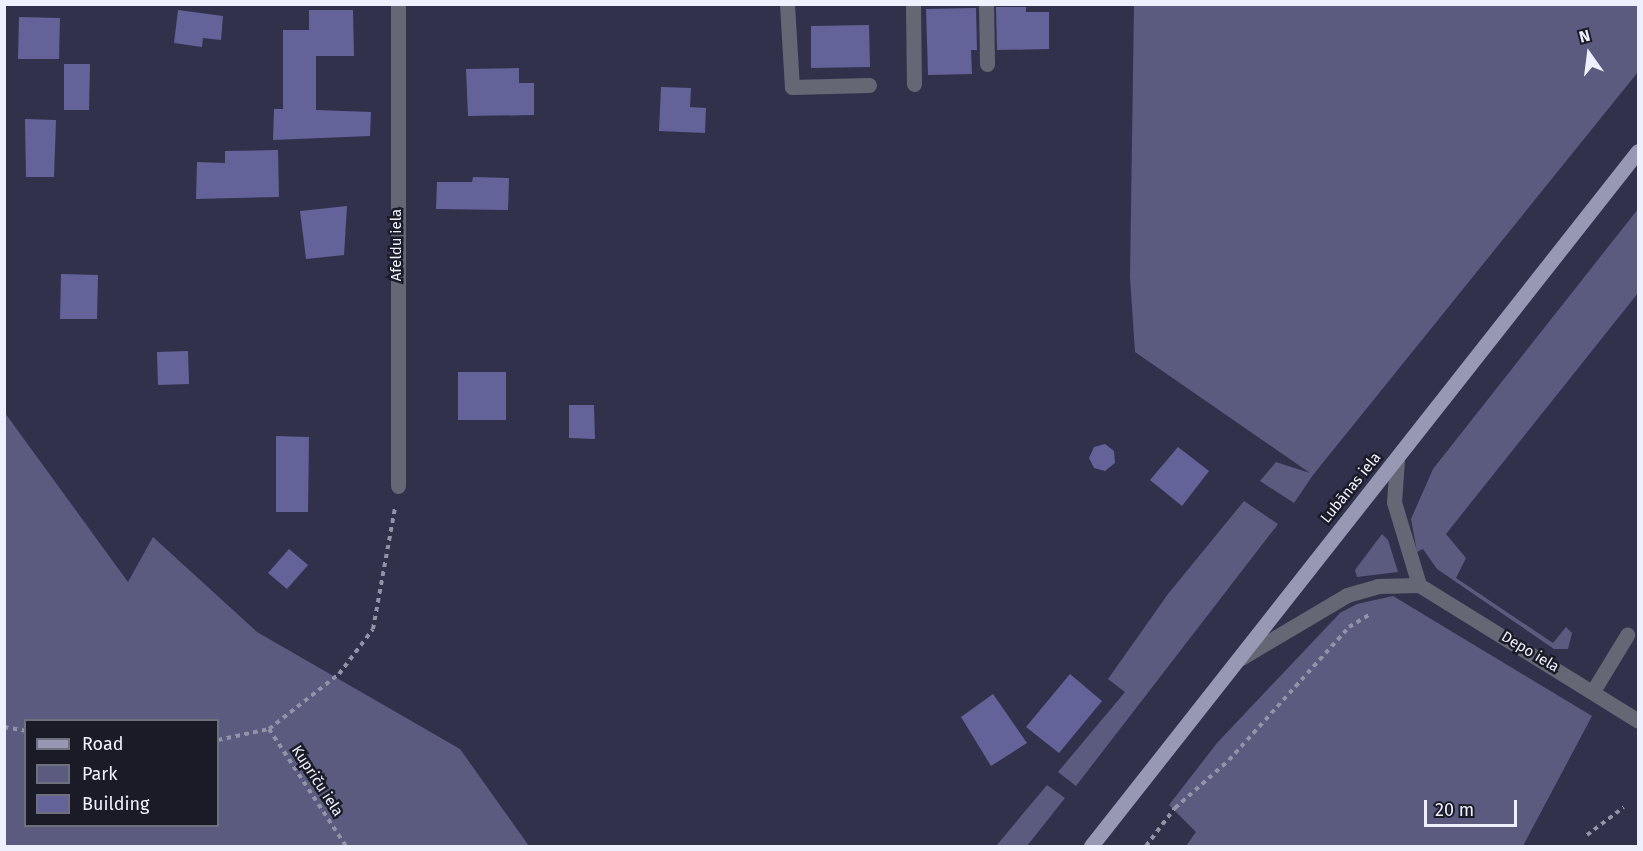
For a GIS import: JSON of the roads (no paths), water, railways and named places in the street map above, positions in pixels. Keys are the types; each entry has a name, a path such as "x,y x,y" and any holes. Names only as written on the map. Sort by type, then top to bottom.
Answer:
{"main road":[{"name":"Lubānas iela","path":"1091,846 1638,151"}],"street":[{"name":"Afeldu iela","path":"398,4 398,486"},
{"path":"788,4 792,87 869,85"},
{"path":"913,4 914,84"},
{"path":"986,4 987,64"},
{"path":"1241,658 1347,595 1378,586 1419,585 1394,502 1397,460"},
{"name":"Depo iela","path":"1419,585 1638,721"},
{"path":"1593,691 1627,635"}]}
